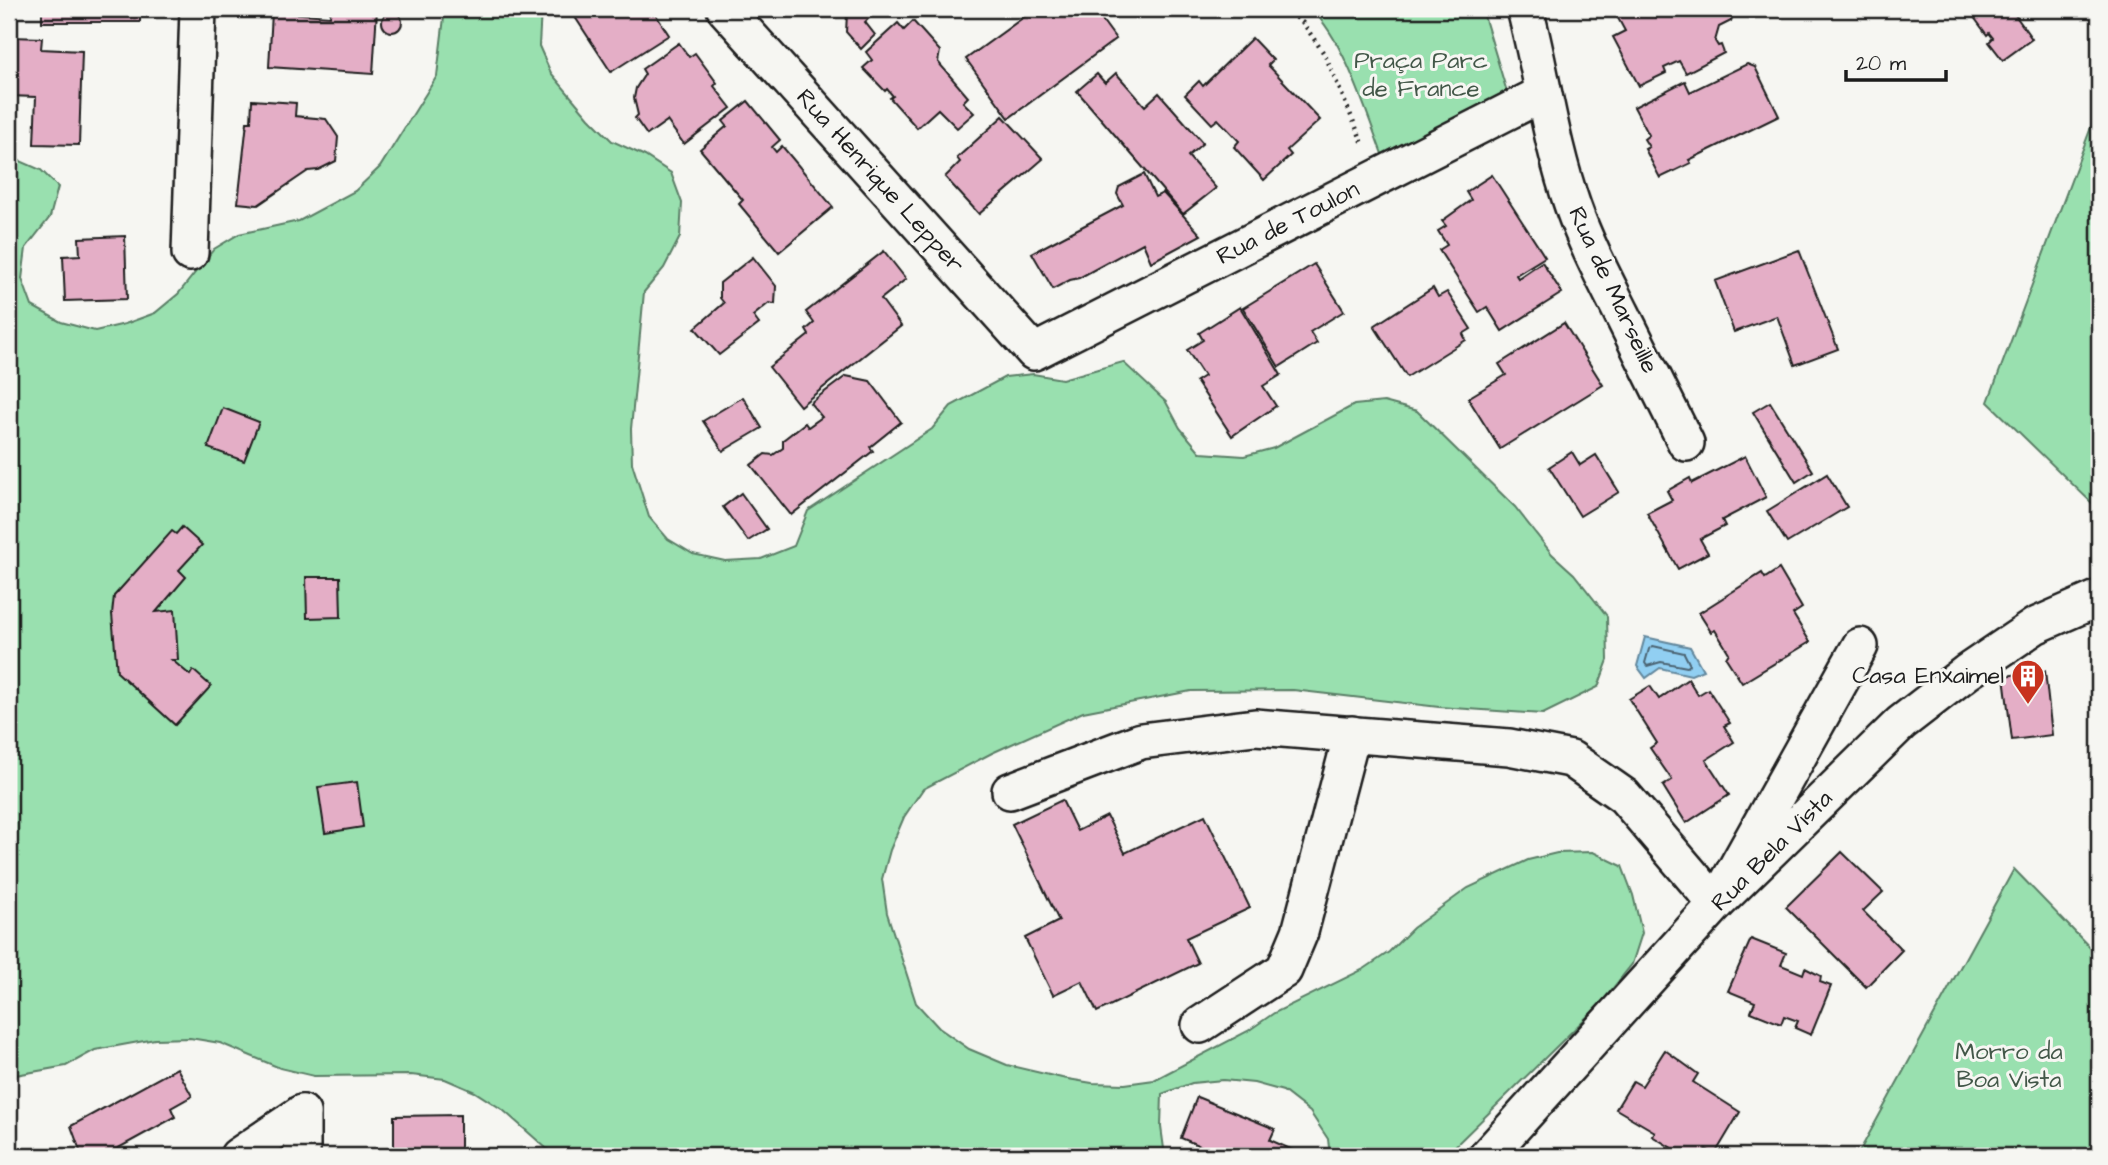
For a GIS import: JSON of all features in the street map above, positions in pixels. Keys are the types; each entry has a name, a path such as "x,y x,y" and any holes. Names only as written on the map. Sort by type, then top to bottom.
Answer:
{"street":[{"path":"190,253 198,9"},
{"name":"Rua de Marseille","path":"1525,9 1558,161 1588,247 1686,443"},
{"name":"Rua Henrique Lepper","path":"731,10 1034,352"},
{"name":"Rua de Toulon","path":"1034,352 1542,94"},
{"name":"Rua Bela Vista","path":"1487,1156 1716,904 1901,723 1967,672 2035,626 2099,598"},
{"path":"1010,791 1141,741 1255,727 1509,747 1571,759 1623,796 1716,904 1860,646"},
{"path":"1200,1026 1284,970 1300,932 1352,734"},
{"path":"238,1156 302,1113 302,1156"}],"path":[{"path":"1285,9 1303,23 1325,55 1377,178"}],"green space":[{"path":"445,9 541,9 539,46 551,73 612,141 645,156 671,173 682,203 680,237 664,268 644,292 631,429 632,463 649,517 668,539 693,554 725,561 761,559 794,546 808,511 932,429 951,406 1005,377 1033,374 1062,379 1123,362 1166,402 1180,428 1201,453 1244,456 1274,448 1354,405 1384,402 1417,411 1515,507 1607,616 1608,660 1598,687 1543,714 1439,707 1293,690 1191,691 1083,712 992,753 923,789 904,817 890,850 882,879 887,913 916,1003 939,1028 969,1049 1007,1065 1092,1083 1125,1084 1154,1080 1248,1031 1274,1013 1364,969 1389,952 1413,928 1468,888 1528,860 1557,853 1593,852 1622,866 1633,895 1642,933 1632,964 1601,1003 1445,1156 1330,1156 1328,1139 1310,1112 1283,1091 1254,1083 1223,1080 1192,1083 1162,1094 1161,1127 1165,1156 555,1156 503,1110 475,1092 445,1079 411,1075 314,1076 280,1068 220,1043 190,1038 155,1039 95,1050 66,1066 16,1075 9,1092 9,156 41,170 58,187 50,217 26,248 22,279 32,306 61,322 95,331 125,324 155,313 178,294 214,249 239,234 299,221 355,191 380,167 437,76"},
{"name":"Praça Parc de France","path":"1311,9 1482,9 1510,102 1387,167 1346,61 1324,23"},
{"path":"2099,106 2099,510 1988,402"},
{"name":"Morro da Boa Vista","path":"2014,869 2099,957 2099,1156 1857,1156"}],"water":[{"path":"1645,637 1690,647 1703,670 1691,675 1660,668 1646,678 1637,666"}],"building":[{"path":"42,9 140,9 140,22 42,22"},
{"path":"331,9 377,9 373,74 269,67 272,12 330,16"},
{"path":"588,9 652,9 669,35 611,72 575,17"},
{"path":"853,9 868,9 873,14 865,22 875,35 861,49 846,32 847,14"},
{"path":"1035,9 1052,9 1058,16 1067,9 1094,9 1116,39 1009,118 966,59"},
{"path":"1613,9 1735,9 1731,21 1719,27 1715,41 1718,46 1721,45 1724,53 1686,73 1679,61 1664,68 1666,73 1639,86 1613,37 1625,31"},
{"path":"1968,9 2011,9 2032,39 2003,60 1989,42 1993,38 1989,33 1987,35"},
{"path":"392,12 399,15 402,22 399,29 392,32 385,29 382,22 385,15"},
{"path":"913,21 940,51 938,62 968,97 963,102 974,113 957,128 938,109 917,128 890,98 893,96 887,89 885,91 863,68 872,60 866,52 898,23 904,30"},
{"path":"11,37 42,38 41,49 82,51 79,145 34,144 36,97 9,96"},
{"path":"1252,38 1273,60 1268,65 1320,120 1287,150 1291,155 1264,180 1234,147 1239,141 1218,119 1212,124 1185,95 1199,81 1203,86"},
{"path":"679,43 689,57 695,53 717,83 714,86 731,108 684,144 667,121 647,135 635,118 638,115 634,98 636,88 645,74 642,69"},
{"path":"1747,64 1755,67 1779,116 1689,160 1691,163 1660,178 1645,149 1649,147 1644,139 1649,135 1634,107 1685,81 1690,92"},
{"path":"1116,73 1145,106 1159,93 1203,143 1188,156 1216,188 1183,214 1077,91 1097,74 1105,83"},
{"path":"252,100 296,103 295,116 326,119 338,137 336,161 318,170 308,171 258,205 238,203"},
{"path":"748,101 780,140 772,147 776,152 782,146 833,207 779,252 739,204 743,200 700,149 727,126 723,121"},
{"path":"1003,116 1043,159 979,214 945,177 960,162 957,158"},
{"path":"1144,174 1155,197 1163,193 1201,235 1151,262 1143,243 1053,289 1032,253 1123,205 1117,194 1119,187"},
{"path":"1492,175 1545,257 1516,275 1518,278 1542,262 1562,293 1502,331 1487,307 1479,312 1439,250 1447,245 1438,231 1446,226 1442,221 1471,200 1466,192"},
{"path":"125,236 127,299 65,301 63,256 80,255 79,238"},
{"path":"1799,250 1838,349 1795,365 1777,316 1734,332 1715,281"},
{"path":"884,251 906,279 881,299 901,326 800,406 769,367 809,335 806,330 814,323 806,312"},
{"path":"753,257 776,286 775,304 769,303 753,316 759,324 719,355 695,328 724,303 720,298 720,283"},
{"path":"1314,264 1344,311 1310,332 1317,343 1279,367 1243,308"},
{"path":"1433,288 1438,297 1447,292 1471,329 1463,334 1466,340 1407,377 1374,326"},
{"path":"1240,307 1281,375 1263,386 1276,406 1232,436 1196,381 1204,376 1187,350 1203,340 1199,333"},
{"path":"1564,323 1603,385 1500,449 1468,398 1506,375 1499,364"},
{"path":"846,376 870,381 901,422 870,447 873,451 791,515 751,465 765,454 773,455 783,448 783,440 805,423 808,427 822,417 810,403"},
{"path":"743,397 762,428 723,451 703,421"},
{"path":"1770,402 1813,471 1796,482 1753,412"},
{"path":"223,408 259,422 244,461 208,448"},
{"path":"1572,452 1580,465 1596,455 1619,492 1580,516 1549,467"},
{"path":"1745,456 1766,497 1722,520 1725,526 1700,539 1708,553 1678,569 1647,513 1672,500 1667,491 1690,478 1692,483"},
{"path":"1827,474 1847,507 1787,543 1767,511"},
{"path":"741,493 767,529 748,541 723,507"},
{"path":"182,527 202,545 179,570 186,577 156,612 175,610 178,660 172,660 190,675 193,670 211,686 175,725 117,672 112,614 114,596 172,531 176,534"},
{"path":"1779,569 1802,608 1793,614 1810,642 1742,683 1726,658 1729,653 1715,630 1711,632 1699,613 1762,573 1765,578"},
{"path":"306,577 340,577 341,617 307,618"},
{"name":"Casa Enxaimel","path":"2045,671 2052,735 2012,740 2004,676"},
{"path":"1688,679 1698,695 1708,689 1730,723 1724,726 1734,742 1706,760 1729,795 1686,823 1663,786 1672,780 1650,748 1657,743 1629,699 1650,686 1659,699"},
{"path":"357,782 363,827 325,833 318,787"},
{"path":"1062,800 1077,831 1107,816 1125,853 1205,815 1250,908 1186,938 1198,963 1097,1012 1082,981 1053,995 1025,938 1059,921 1012,824"},
{"path":"1842,852 1883,892 1863,911 1902,950 1866,987 1786,907"},
{"path":"1751,939 1786,953 1781,965 1803,974 1805,968 1821,976 1820,982 1831,986 1811,1035 1795,1028 1798,1021 1784,1016 1781,1024 1751,1012 1755,1002 1728,991"},
{"path":"1665,1050 1698,1074 1693,1082 1740,1112 1715,1154 1706,1149 1702,1156 1685,1156 1652,1136 1655,1132 1616,1109 1633,1081 1642,1086"},
{"path":"177,1068 192,1096 171,1108 175,1117 104,1156 82,1156 71,1126"},
{"path":"1197,1097 1275,1129 1270,1140 1306,1156 1215,1156 1217,1153 1181,1138"},
{"path":"460,1115 460,1154 490,1156 394,1156 394,1116"}],"place":[{"name":"Casa Enxaimel","path":"2028,706"}]}
